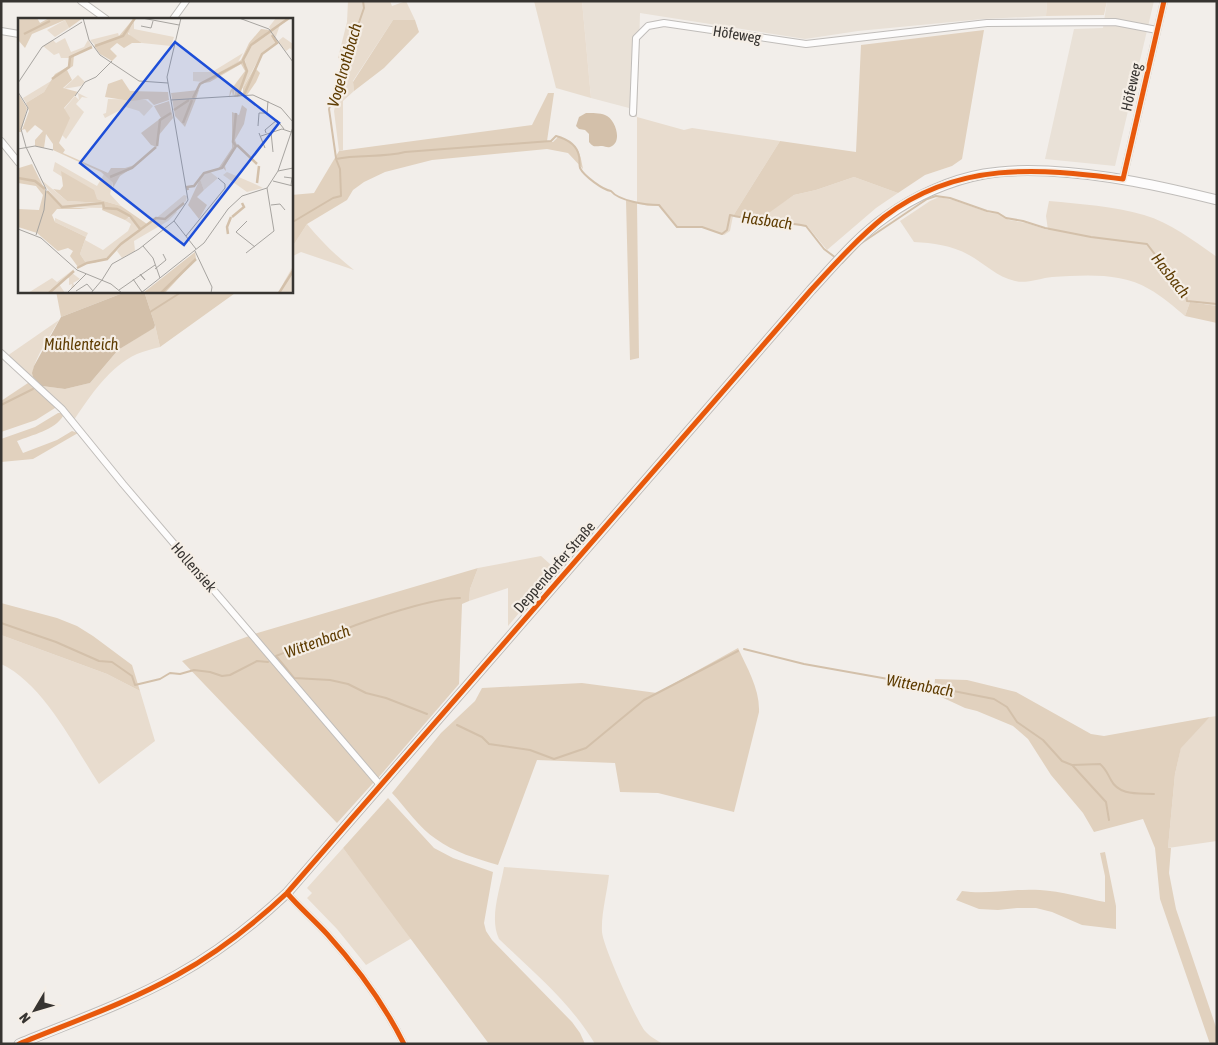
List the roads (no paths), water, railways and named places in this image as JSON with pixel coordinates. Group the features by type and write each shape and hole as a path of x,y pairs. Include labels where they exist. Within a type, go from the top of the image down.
{"street":[{"path":"82,1 104,18"},
{"path":"91,9 96,1"},
{"path":"174,18 186,1"},
{"name":"Höfeweg","path":"1123,179 1164,1"},
{"name":"Höfeweg","path":"633,113 636,38 648,26 664,23 806,44 987,23 1115,22 1157,30"},
{"path":"1,30 18,34"},
{"path":"1,141 18,162"},
{"name":"Deppendorfer Straße","path":"20,1044 147,991 179,974 213,953 252,924 287,893 732,380 843,255 886,216 924,194 983,174 1033,170 1123,179 1217,200"},
{"name":"Hollensiek","path":"1,353 62,409 122,484 381,786"},
{"path":"287,893 327,935 359,973 381,1004 404,1044"}],"water":[{"path":"586,113 603,114 609,117 615,126 617,136 614,145 609,147 595,146 589,142 589,134 576,126 579,117"},
{"name":"Mühlenteich","path":"125,292 144,292 155,325 154,328 118,350 90,383 65,389 42,386 33,377 32,373 61,317"}],"waterway":[{"name":"Vogelrothbach","path":"336,158 329,109 364,8 363,1"},
{"name":"Hasbach","path":"292,222 333,198 341,196 340,169 336,159 551,141 556,136 574,146 578,152 580,168 594,182 626,200 659,205 677,227 702,227 722,234 727,230 730,215 806,226 824,249 836,258"},
{"name":"Hasbach","path":"842,263 860,244 927,199 936,196 950,198 998,213 1006,218 1045,228 1091,237 1147,244 1186,295 1187,301 1217,304"},
{"name":"Hasbach","path":"150,312 181,292"},
{"name":"Hasbach","path":"1,405 33,389"},
{"name":"Wittenbach","path":"427,714 386,698 366,693 348,684 330,680 294,678 276,656 397,611 438,600 460,598"},
{"name":"Wittenbach","path":"1,623 56,642 99,661 112,662 132,676 135,685 160,679 170,673 180,674 194,670 222,676 230,675 257,661 268,662"},
{"name":"Wittenbach","path":"744,649 804,664 994,699 1007,707 1017,722 1043,740 1062,761 1072,765 1100,764 1119,789 1130,793 1154,794"},
{"name":"Wittenbach","path":"457,725 482,737 489,744 530,750 554,759 586,748 644,700 738,651"},
{"name":"Wittenbach","path":"1073,766 1106,802 1109,820"}]}
